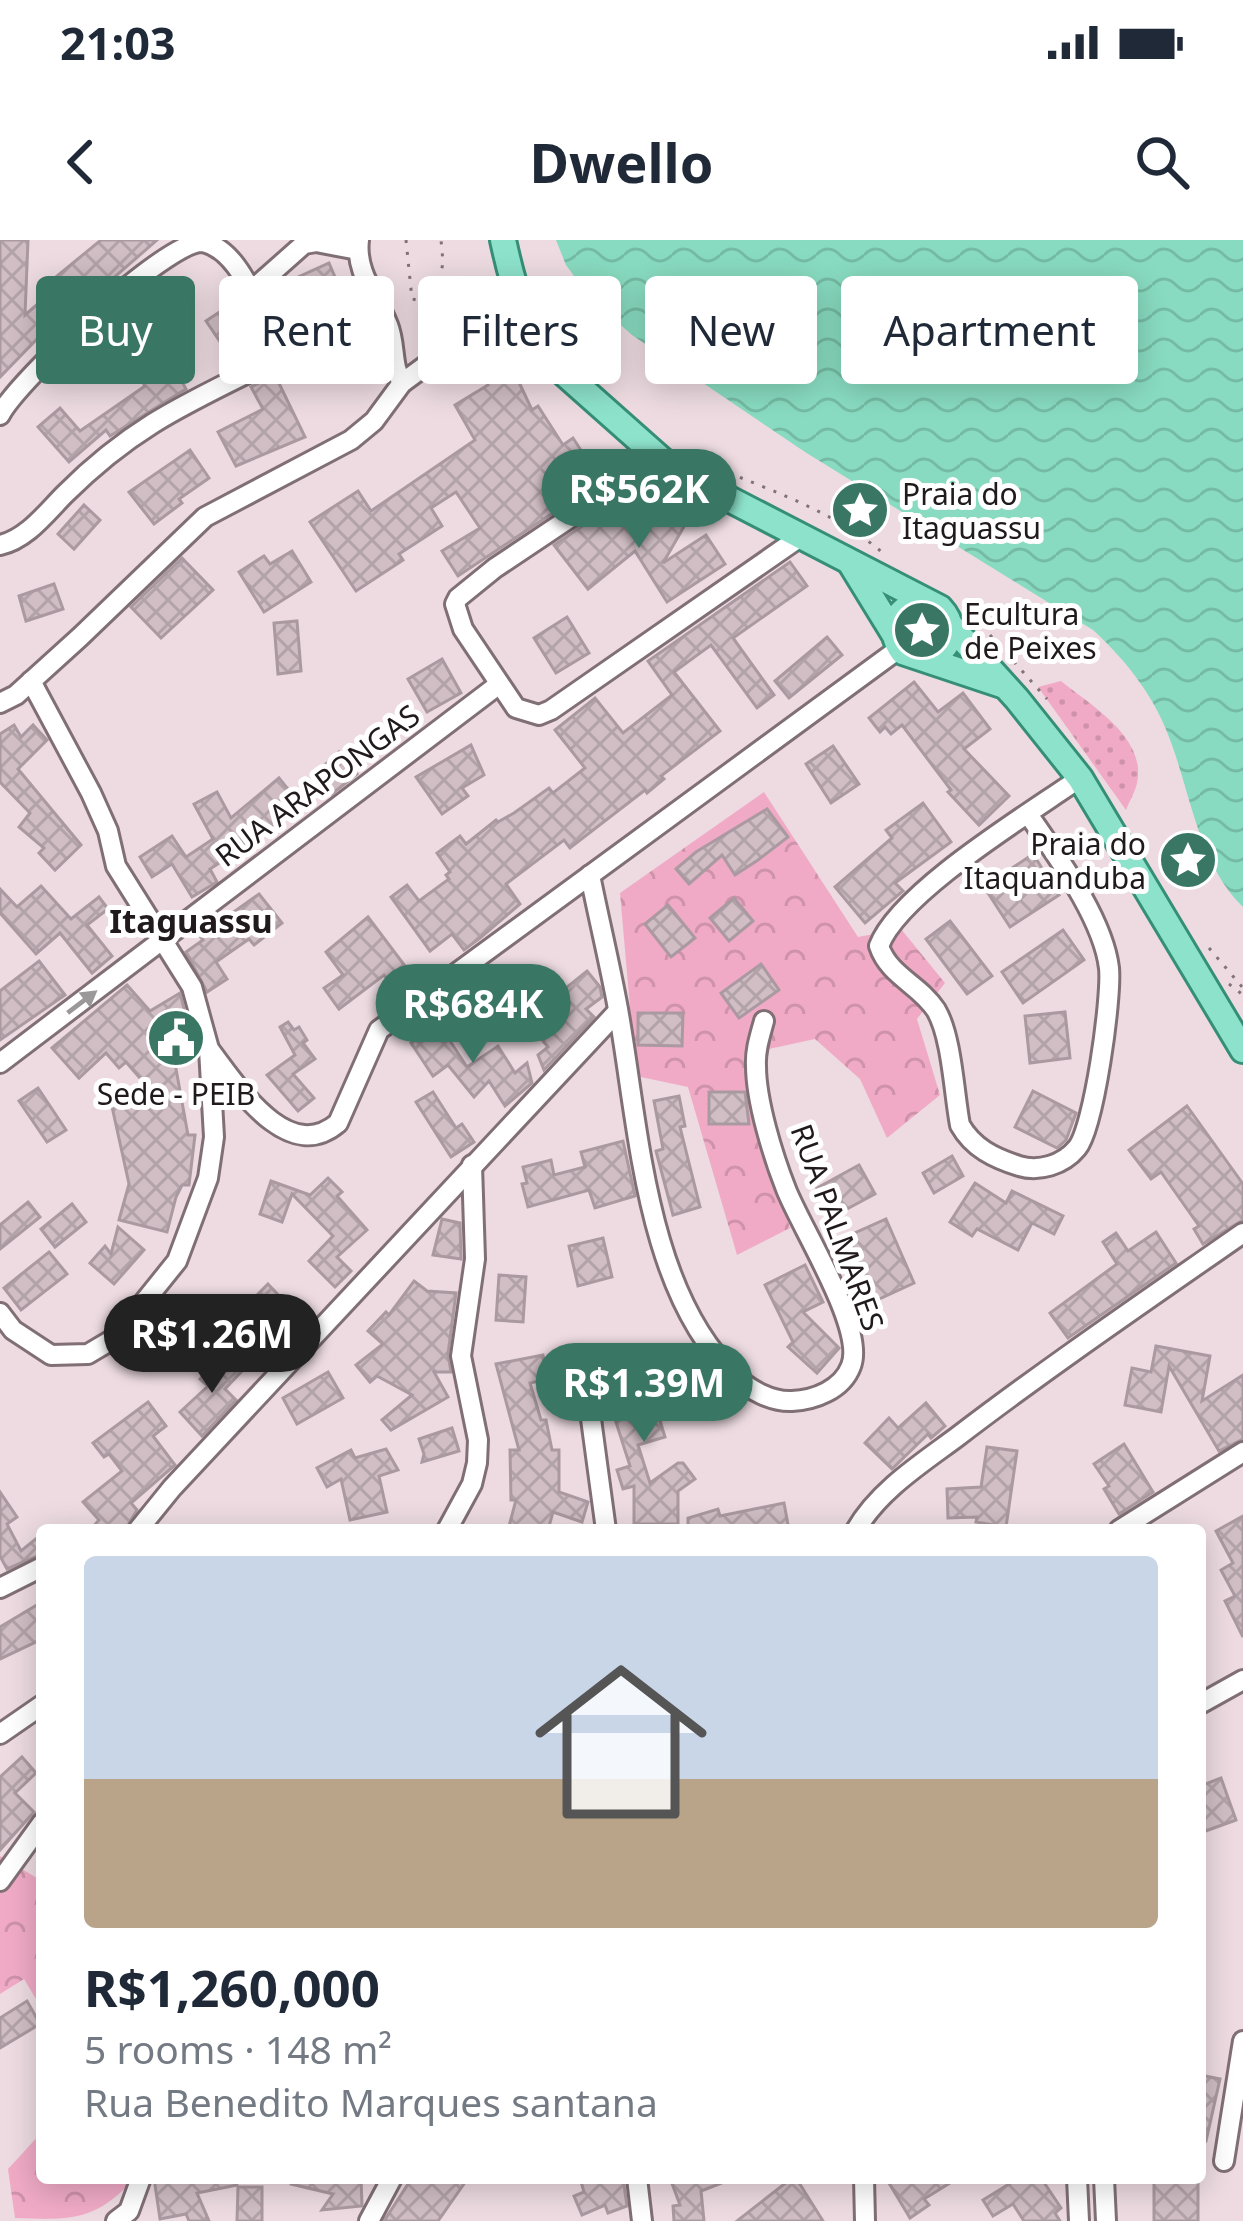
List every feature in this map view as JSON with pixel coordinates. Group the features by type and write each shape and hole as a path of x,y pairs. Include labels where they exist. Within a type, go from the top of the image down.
{"main road":[{"path":"503,240 513,276"},
{"path":"576,384 658,459 803,535 852,552 940,608 950,626 1080,778 1243,1050"},
{"path":"852,552 897,641 913,657 929,658 1004,686"},
{"path":"897,641 902,610 926,602"},
{"path":"929,658 946,646 950,626"}],"street":[{"path":"0,415 6,402 113,296 180,247 195,241 218,249 242,276"},
{"path":"267,276 304,244 359,245 362,270 390,328 393,367 402,383"},
{"path":"0,703 31,681 205,517 350,440 374,421 402,383 418,371"},
{"path":"0,545 22,536 124,439 225,384"},
{"path":"658,459 458,598 458,618 515,708 539,715 551,710 803,535"},
{"path":"209,1049 247,1099 280,1128 311,1136 329,1130 338,1123 379,1030 897,641"},
{"path":"0,1313 6,1330 50,1355 88,1354 116,1338 177,1262 208,1178 214,1137 209,1049 192,987 116,866 108,831 91,793 31,681"},
{"name":"RUA ARAPONGAS","path":"0,1064 498,685"},
{"path":"1028,814 1093,922 1109,972 1104,1038 1080,1146 1048,1167 1027,1168 994,1158 967,1137 960,1125 935,1010 884,962 879,946 895,918 916,898 1028,814 1080,778"},
{"name":"RUA PALMARES","path":"590,875 652,1213 696,1329 712,1354 743,1384 785,1402 812,1399 834,1388 851,1367 853,1345 837,1293 801,1223 774,1153 755,1071 764,1021"},
{"path":"143,1524 618,1011"},
{"path":"451,1524 477,1463 478,1440 461,1356 475,1258 472,1165"},
{"path":"860,1524 874,1505 933,1455 1243,1233"},
{"path":"589,1404 605,1524"},
{"path":"1129,1524 1243,1452"},
{"path":"0,1588 36,1570"},
{"path":"1206,1701 1243,1680"},
{"path":"0,1734 36,1709"},
{"path":"0,1881 36,1831"},
{"path":"1224,2161 1243,2042"},
{"path":"116,2221 133,2204 139,2184"},
{"path":"368,2221 389,2184"},
{"path":"638,2184 642,2221"},
{"path":"863,2184 865,2221"},
{"path":"1077,2184 1079,2221"},
{"path":"1104,2184 1106,2221"}],"path":[{"path":"406,240 412,299 436,304 441,240"},
{"path":"730,481 746,489"},
{"path":"852,552 888,564"},
{"path":"985,632 999,641 1038,687"}],"green space":[{"path":"1061,681 1114,724 1133,751 1137,783 1126,810 1038,687"},
{"path":"764,792 858,937 901,929 945,983 917,1019 940,1095 887,1138 860,1079 815,1039 746,1054 759,1123 790,1228 737,1255 688,1087 636,1076 620,893"},
{"path":"0,1856 36,1877 36,1999 24,1979 0,1994"},
{"path":"36,2139 36,2184 129,2184 108,2203 82,2215 15,2218 8,2169"}],"water":[{"path":"556,240 1243,240 1243,907 1207,852 1158,713 1106,642 704,384 817,384 817,276 645,276 645,344 621,325 621,276 574,276"}],"building":[{"path":"0,240 28,240 25,315 36,305 36,340 0,377"},
{"path":"101,240 157,240 116,276 57,276"},
{"path":"329,263 335,276 300,276"},
{"path":"219,312 219,340 206,321"},
{"path":"183,384 186,389 110,436 106,430 69,462 38,427 60,408 80,431 145,386"},
{"path":"279,384 305,437 236,466 218,432 263,409 251,387"},
{"path":"520,384 532,410 538,406 563,445 573,438 601,481 458,576 442,551 480,528 456,492 431,508 442,526 399,554 403,560 356,591 310,522 358,491 371,511 475,440 455,405 488,385"},
{"path":"190,450 209,478 154,524 129,492"},
{"path":"84,505 100,520 74,549 58,534"},
{"path":"614,505 640,538 659,507 686,523 663,563 706,535 725,564 667,602 635,551 588,589 554,545"},
{"path":"292,551 311,582 264,612 239,572 264,556 270,564"},
{"path":"182,558 213,590 161,638 131,607"},
{"path":"790,562 807,586 733,638 774,695 757,708 711,645 674,672 720,731 661,776 664,779 647,793 645,790 570,848 564,840 506,884 520,904 480,938 464,950 452,934 430,951 391,897 407,885 419,901 449,879 450,872 437,853 460,836 466,844 496,820 549,788 553,793 585,768 555,730 595,698 623,733 672,695 648,661"},
{"path":"54,584 63,609 26,621 19,596"},
{"path":"567,617 589,653 556,673 534,638"},
{"path":"297,621 301,671 278,674 274,623"},
{"path":"827,637 842,655 789,698 775,681"},
{"path":"442,659 461,693 427,712 408,679"},
{"path":"914,682 938,712 963,693 990,729 964,749 1009,796 979,825 948,792 951,790 902,725 891,734 885,727 880,732 869,718"},
{"path":"14,725 21,737 33,725 47,740 18,769 81,845 55,870 39,853 44,848 19,827 30,813 0,782 0,734"},
{"path":"471,745 484,775 462,788 468,796 442,814 416,777"},
{"path":"833,746 859,784 831,803 806,764"},
{"path":"339,752 357,774 332,794 315,774"},
{"path":"279,778 300,804 269,831 210,869 217,882 192,897 172,864 152,877 140,857 172,836 186,857 213,839 194,804 217,792 231,818"},
{"path":"923,803 951,842 895,883 903,891 865,923 835,887 892,838 886,830"},
{"path":"767,809 788,837 758,860 735,875 722,855 689,884 676,869 696,852"},
{"path":"1033,854 1059,895 1010,927 984,887"},
{"path":"41,886 71,919 99,897 108,909 87,925 112,956 92,973 60,933 36,954 0,913 0,889 17,907"},
{"path":"259,894 282,923 254,945 249,939 216,962 227,979 207,992 186,952 203,940 200,936"},
{"path":"734,898 753,921 729,941 710,918"},
{"path":"668,905 695,938 671,957 645,924"},
{"path":"368,917 411,974 393,987 384,975 339,1009 324,988 343,975 326,952"},
{"path":"950,921 992,976 967,994 926,939"},
{"path":"1063,930 1084,960 1023,1003 1002,972"},
{"path":"39,961 65,995 0,1040 0,991"},
{"path":"761,964 779,990 739,1018 721,993"},
{"path":"587,971 602,997 586,1009 594,1017 544,1070 538,1055 548,1047 526,1020"},
{"path":"127,985 150,1011 180,993 185,1013 163,1027 183,1051 174,1058 188,1135 195,1135 189,1185 182,1185 176,1197 167,1232 119,1220 129,1184 111,1102 152,1092 126,1062 119,1068 106,1053 79,1078 52,1048"},
{"path":"1065,1012 1070,1058 1030,1063 1025,1016"},
{"path":"638,1013 683,1013 682,1046 638,1045"},
{"path":"288,1022 294,1030 299,1027 315,1059 293,1074 314,1098 298,1111 267,1075 295,1055 280,1027"},
{"path":"439,1024 467,1067 498,1046 515,1073 527,1063 532,1083 505,1106 489,1081 474,1097 448,1065 433,1076 411,1043"},
{"path":"38,1088 66,1130 47,1142 19,1101"},
{"path":"1033,1091 1076,1113 1066,1140 1057,1148 1015,1127"},
{"path":"433,1092 456,1128 462,1124 474,1142 451,1157 416,1102"},
{"path":"709,1092 745,1092 749,1124 709,1124"},
{"path":"679,1096 685,1126 680,1127 700,1207 673,1215 656,1151 663,1149 654,1101"},
{"path":"1187,1106 1243,1184 1243,1220 1203,1244 1194,1229 1199,1226 1161,1172 1151,1179 1129,1150"},
{"path":"623,1141 635,1196 595,1208 589,1190 528,1207 523,1167 551,1160 554,1175 585,1167 581,1152"},
{"path":"952,1156 963,1176 934,1193 923,1173"},
{"path":"859,1165 875,1194 832,1217 817,1188"},
{"path":"328,1178 342,1192 337,1196 367,1230 337,1257 351,1271 335,1287 309,1261 333,1236 292,1194 282,1222 260,1214 271,1181 310,1195"},
{"path":"975,1183 1006,1203 1012,1191 1063,1216 1054,1234 1032,1223 1018,1250 977,1229 972,1236 950,1222"},
{"path":"28,1202 40,1217 0,1249 0,1225"},
{"path":"72,1204 86,1222 55,1247 41,1229"},
{"path":"442,1219 460,1223 461,1259 433,1255"},
{"path":"886,1219 914,1283 877,1300 848,1236"},
{"path":"118,1227 144,1250 114,1284 90,1263 105,1246 111,1254"},
{"path":"1156,1232 1176,1263 1068,1338 1050,1313 1117,1264 1103,1242 1116,1233 1128,1251"},
{"path":"603,1238 612,1277 578,1286 569,1246"},
{"path":"49,1252 67,1274 21,1310 4,1288"},
{"path":"805,1265 823,1302 803,1312 839,1348 817,1373 788,1347 793,1342 765,1285"},
{"path":"499,1275 526,1277 523,1322 496,1320"},
{"path":"414,1281 427,1291 456,1293 448,1354 451,1372 434,1372 448,1397 391,1430 382,1420 412,1395 377,1376 370,1382 356,1365 383,1344 368,1331 386,1312 389,1315"},
{"path":"268,1284 284,1301 258,1327 241,1311"},
{"path":"1156,1346 1210,1356 1202,1401 1243,1375 1243,1439 1219,1451 1169,1366 1161,1412 1125,1405 1132,1368 1151,1372"},
{"path":"222,1354 241,1372 225,1389 236,1400 202,1436 180,1412 208,1386 200,1379"},
{"path":"543,1355 548,1379 530,1383 541,1420 546,1420 552,1450 559,1450 559,1492 588,1502 582,1522 553,1512 550,1524 510,1524 516,1500 511,1500 510,1450 519,1450 496,1364"},
{"path":"647,1361 664,1395 654,1401 665,1437 638,1445 650,1483 678,1463 695,1479 678,1491 678,1524 634,1524 634,1486 623,1489 617,1470 630,1466 598,1386"},
{"path":"328,1372 343,1398 297,1424 283,1398"},
{"path":"148,1402 166,1426 153,1436 175,1465 131,1503 137,1510 129,1524 95,1524 99,1520 83,1502 122,1471 93,1443"},
{"path":"926,1403 945,1426 931,1438 928,1434 892,1469 865,1443 889,1418 898,1428"},
{"path":"452,1428 459,1451 422,1462 419,1439"},
{"path":"1124,1444 1153,1492 1119,1514 1094,1464"},
{"path":"987,1447 1017,1451 1006,1524 976,1522 977,1517 948,1518 947,1489 981,1487"},
{"path":"386,1449 398,1470 379,1476 387,1512 350,1520 341,1479 327,1487 317,1468 351,1450 355,1458"},
{"path":"0,1492 17,1517 7,1524 21,1551 36,1539 36,1557 7,1569 0,1556"},
{"path":"784,1503 788,1524 688,1524 688,1518 718,1509 720,1516"},
{"path":"1243,1516 1243,1637 1225,1601 1235,1596 1221,1570 1233,1563 1216,1531"},
{"path":"36,1606 36,1642 0,1659 0,1627"},
{"path":"22,1757 36,1773 15,1793 34,1812 0,1850 0,1777"},
{"path":"1221,1778 1236,1820 1206,1831 1206,1784"},
{"path":"27,2001 36,2026 0,2048 0,2018"},
{"path":"1206,2076 1220,2079 1206,2141"},
{"path":"155,2184 237,2184 197,2193 209,2221 189,2221 186,2214 160,2219"},
{"path":"291,2184 361,2184 362,2206 322,2210 333,2194"},
{"path":"408,2184 464,2184 438,2221 384,2221"},
{"path":"582,2184 624,2184 627,2206 608,2213 605,2205 582,2215 574,2196 584,2192"},
{"path":"672,2184 719,2184 701,2191 704,2221 674,2221 673,2206 680,2205"},
{"path":"784,2184 800,2184 823,2221 737,2221"},
{"path":"890,2184 948,2184 924,2199 929,2205 910,2218"},
{"path":"1009,2184 1045,2184 1061,2208 1055,2213 1060,2221 1024,2221 1013,2204 993,2216 983,2200"},
{"path":"1154,2184 1198,2184 1198,2221 1154,2221"},
{"path":"238,2187 262,2187 262,2221 237,2221"}],"place":[{"name":"Praia do Itaguassu","path":"860,510"},
{"name":"Ecultura de Peixes","path":"922,630"},
{"name":"Praia do Itaquanduba","path":"1188,860"},
{"name":"Sede - PEIB","path":"176,1038"}],"district":[{"name":"Itaguassu","path":"191,920"}]}
